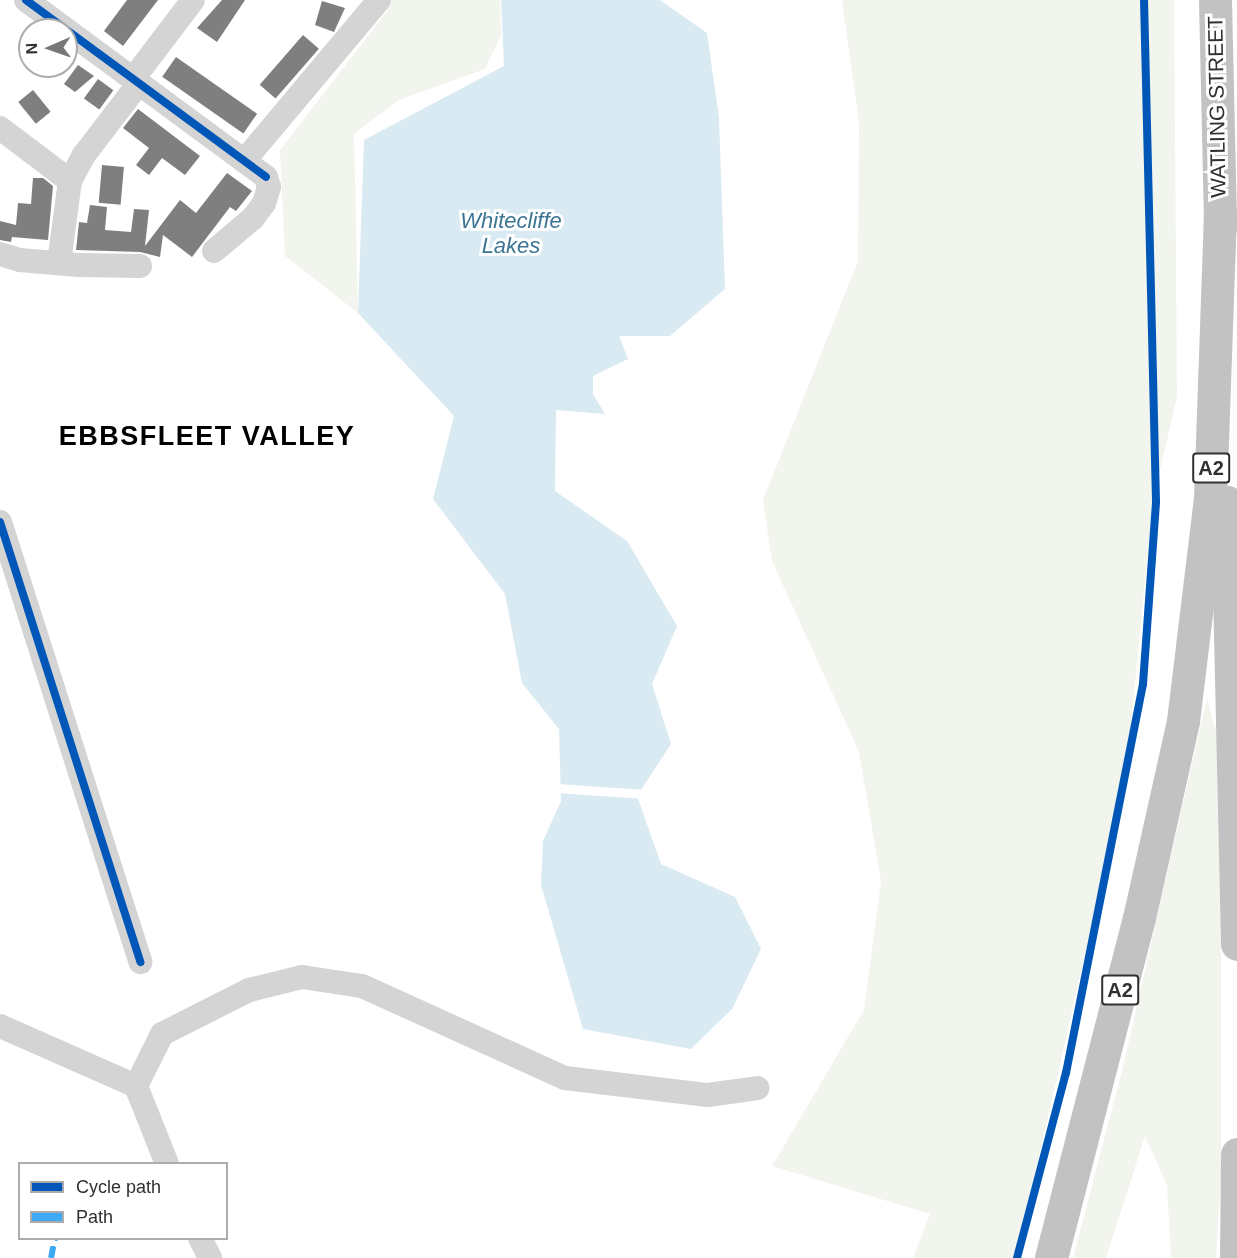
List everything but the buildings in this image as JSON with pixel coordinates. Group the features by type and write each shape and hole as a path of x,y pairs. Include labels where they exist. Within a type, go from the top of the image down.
{"highway":[{"name":"WATLING STREET","path":"1215,0 1220,224"},
{"name":"A2","path":"1220,224 1237,944"},
{"name":"A2","path":"1051,1258 1139,918 1184,721 1210,499 1220,224"},
{"path":"1236,1258 1237,1154"}],"street":[{"path":"26,0 266,177 269,187 264,202 254,218 214,251"},
{"path":"59,263 70,181 84,155 193,0"},
{"path":"244,161 379,0"},
{"path":"0,128 70,181"},
{"path":"0,254 59,263 140,266"},
{"path":"0,522 140,962"},
{"path":"136,1086 162,1034 249,990 302,977 362,986 565,1078 708,1095 758,1088"},
{"path":"0,1026 136,1086 166,1162"}],"shaded area":[{"path":"390,0 500,0 501,36 485,69 399,100 354,134 358,313 285,256 280,150 388,10"},
{"path":"842,0 1174,0 1177,397 1153,500 1130,735 1091,928 1016,1258 913,1258 930,1214 772,1166 864,1010 881,881 859,752 772,561 763,500 858,261 859,123"},
{"path":"1207,698 1217,735 1221,957 1221,1173 1216,1258 1171,1258 1167,1185 1145,1136 1106,1258 1073,1258 1124,1063"}],"water":[{"name":"Whitecliffe Lakes","path":"501,0 660,0 707,33 719,118 725,289 670,336 619,336 628,359 593,376 593,394 605,414 556,410 555,491 627,541 677,626 652,684 671,744 637,796 661,864 735,897 761,949 732,1009 691,1049 583,1029 541,885 543,841 561,801 559,729 522,683 505,594 433,499 454,416 358,313 364,140 504,66"}],"pier":[{"path":"558,784 645,790 644,799 557,793"}],"marked path":[{"path":"51,1258 55,1240"}],"cycle path":[{"path":"26,0 266,177"},
{"path":"1017,1258 1066,1073 1143,684 1156,501 1144,0"},
{"path":"0,522 140,962"}],"district":[{"name":"EBBSFLEET VALLEY","path":"207,437"}]}
